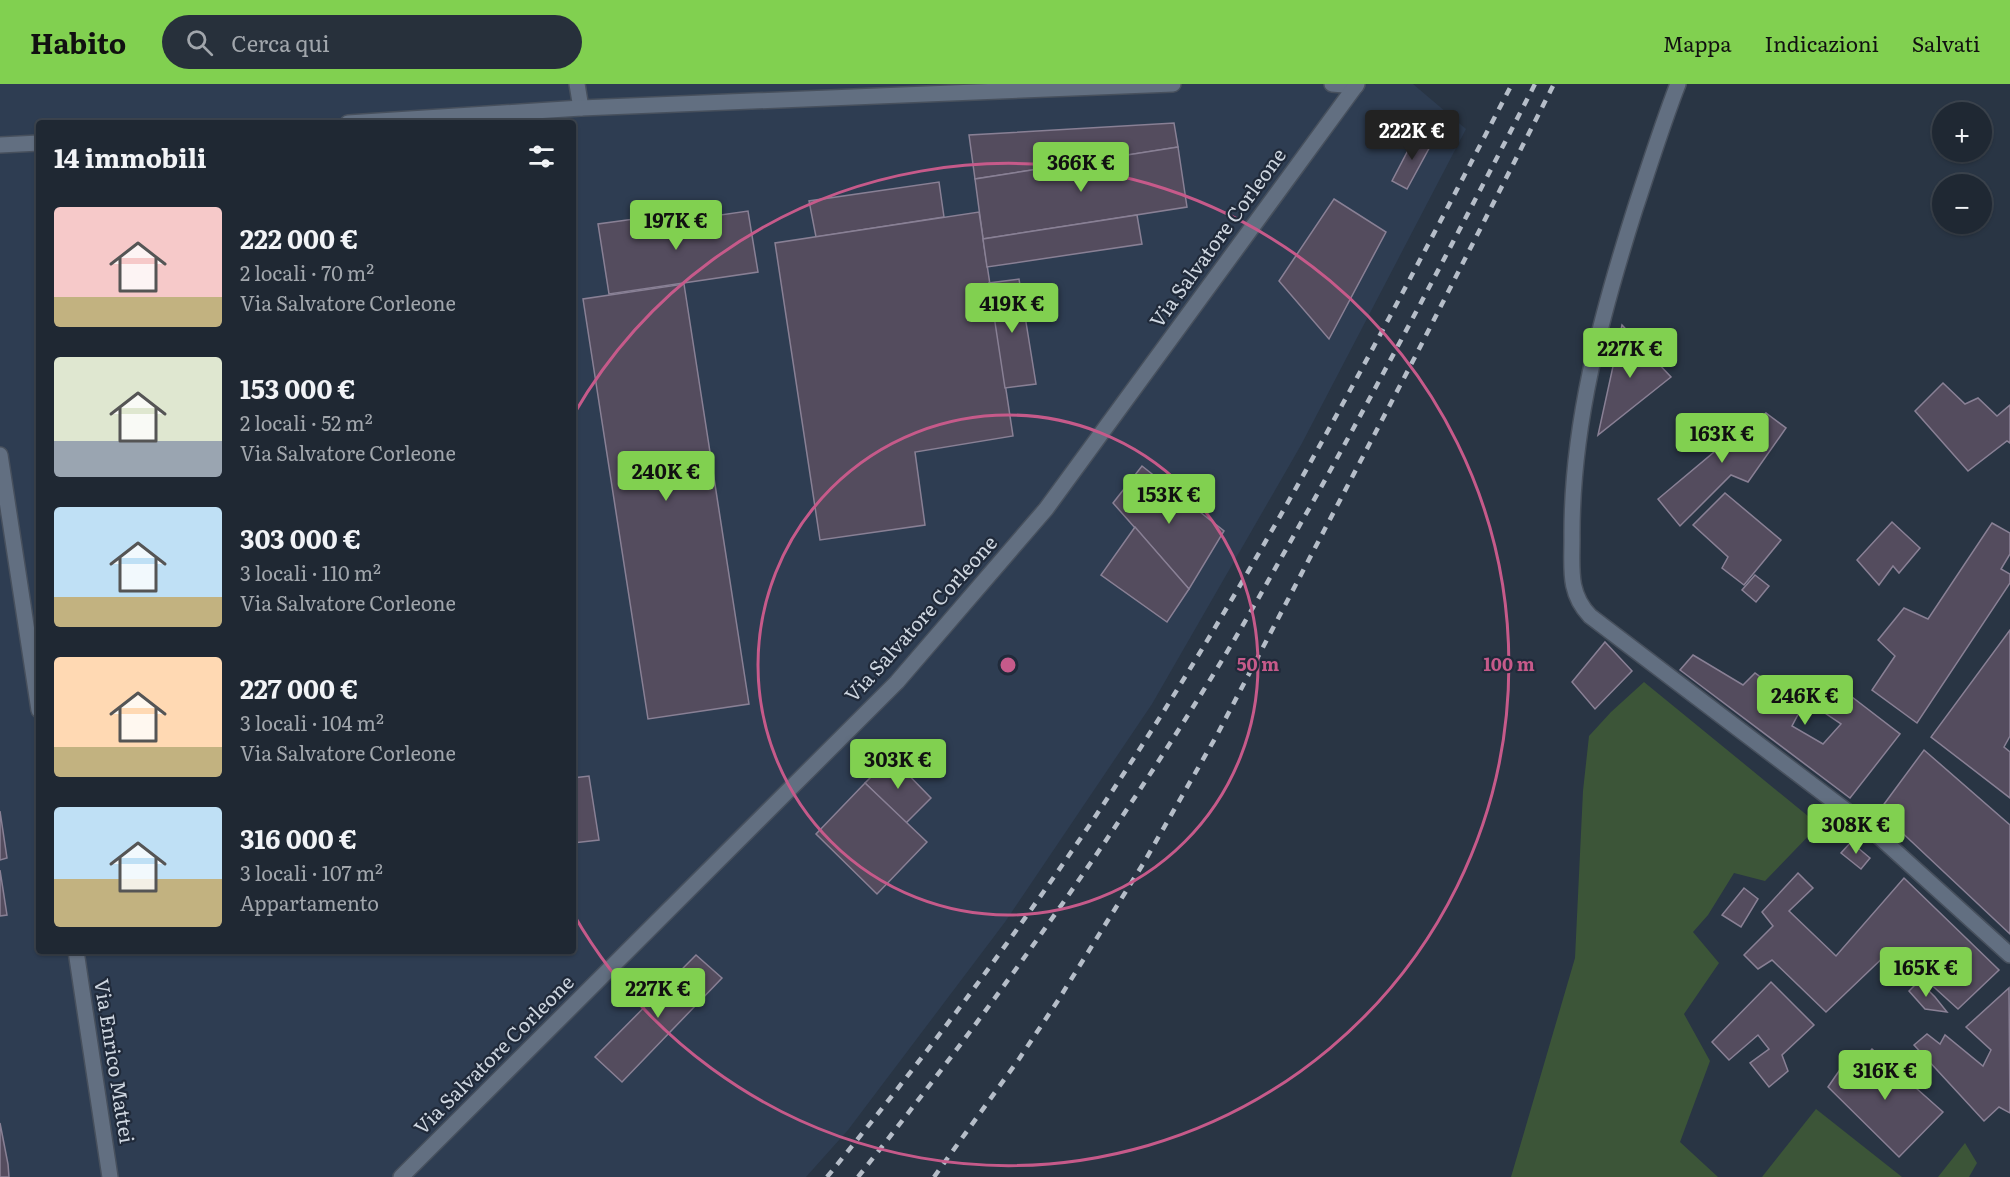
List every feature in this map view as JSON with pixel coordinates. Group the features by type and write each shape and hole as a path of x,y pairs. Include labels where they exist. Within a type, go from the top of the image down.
{"street":[{"path":"578,84 581,108"},
{"path":"395,120 581,108 1173,84"},
{"path":"1332,84 1356,85"},
{"path":"1678,84 1666,114 1623,248 1603,316 1582,410 1574,468 1572,524 1575,596 1590,616 1873,831 2010,956"},
{"name":"Via Salvatore Corleone","path":"401,1177 897,682 1046,509 1356,85"},
{"path":"0,145 36,142"},
{"path":"0,455 36,690"},
{"name":"Via Enrico Mattei","path":"76,954 110,1177"}],"shaded area":[{"path":"0,84 1413,84 1466,129 1301,445 1152,704 1005,922 848,1130 806,1177 0,1177"}],"green space":[{"path":"1644,682 1819,825 1765,881 1734,873 1708,915 1693,932 1719,963 1684,1014 1710,1061 1680,1142 1718,1177 1511,1177 1575,958 1583,791 1589,736"},
{"path":"1816,1109 1902,1177 1762,1177"},
{"path":"1965,1143 1977,1163 1969,1177 1938,1177"}],"building":[{"path":"1174,123 1178,147 975,179 969,135"},
{"path":"1417,133 1433,141 1407,189 1392,181"},
{"path":"1178,147 1187,207 983,239 975,179"},
{"path":"939,182 944,217 816,237 809,201"},
{"path":"1334,199 1386,232 1329,339 1279,281"},
{"path":"748,211 758,272 609,294 598,224 649,217 651,225"},
{"path":"979,212 1013,436 915,452 925,525 820,540 775,243"},
{"path":"1137,215 1142,244 987,267 983,239"},
{"path":"1019,279 1036,384 1005,388 989,283"},
{"path":"684,284 749,704 648,719 583,299"},
{"path":"1622,325 1671,377 1598,435"},
{"path":"1943,383 1965,404 1978,398 1997,416 2010,405 2010,443 2007,441 1968,471 1915,411"},
{"path":"1766,413 1786,428 1748,482 1731,475 1680,526 1658,499 1714,452 1696,425 1704,415 1731,442"},
{"path":"1142,466 1224,531 1189,589 1113,503"},
{"path":"1725,493 1781,540 1744,585 1722,568 1728,557 1693,525"},
{"path":"1892,522 1920,548 1899,573 1893,566 1879,585 1857,560"},
{"path":"1992,523 2010,533 2010,554 2001,569 2010,574 2010,583 1917,723 1872,690 1895,656 1878,640 1904,608 1928,619"},
{"path":"1135,527 1189,589 1167,622 1101,575"},
{"path":"1755,575 1769,586 1756,602 1742,590"},
{"path":"2010,630 2010,736 2004,747 2010,752 2010,798 1931,737"},
{"path":"1605,642 1632,671 1595,709 1572,682"},
{"path":"1693,655 1743,685 1755,673 1802,707 1792,726 1823,744 1841,724 1822,711 1839,687 1900,734 1850,798 1680,670"},
{"path":"1924,750 2010,825 2010,934 1879,811"},
{"path":"891,757 931,798 906,823 865,783"},
{"path":"589,776 599,840 576,843 576,778"},
{"path":"865,783 927,842 877,894 816,834"},
{"path":"0,811 7,858 0,860"},
{"path":"1851,842 1870,858 1861,869 1841,853"},
{"path":"0,870 7,915 0,916"},
{"path":"1798,873 1813,888 1789,911 1836,956 1904,878 1999,970 1958,1009 1892,949 1826,1012 1772,960 1758,969 1744,955 1773,926 1762,912"},
{"path":"1744,888 1758,899 1741,927 1722,915"},
{"path":"696,955 722,978 622,1082 595,1057"},
{"path":"1919,981 1947,1012 1925,1009 1909,991"},
{"path":"1771,982 1814,1025 1782,1055 1788,1071 1769,1087 1750,1063 1769,1049 1758,1035 1729,1060 1712,1042"},
{"path":"2009,988 2010,1113 1999,1107 1984,1121 1914,1045 1927,1034 1940,1044 1945,1035 1983,1066 1991,1050 1966,1027"},
{"path":"1872,1049 1943,1112 1899,1157 1828,1087 1846,1061 1857,1066"},
{"path":"0,1123 8,1164 9,1177 0,1177"}],"railway":[{"path":"827,1177 974,989 1111,793 1196,659 1319,446 1398,302 1512,84"},
{"path":"858,1177 998,994 1043,931 1130,805 1213,675 1368,402 1535,84"},
{"path":"934,1177 1057,1002 1143,864 1217,735 1415,357 1554,84"}]}
